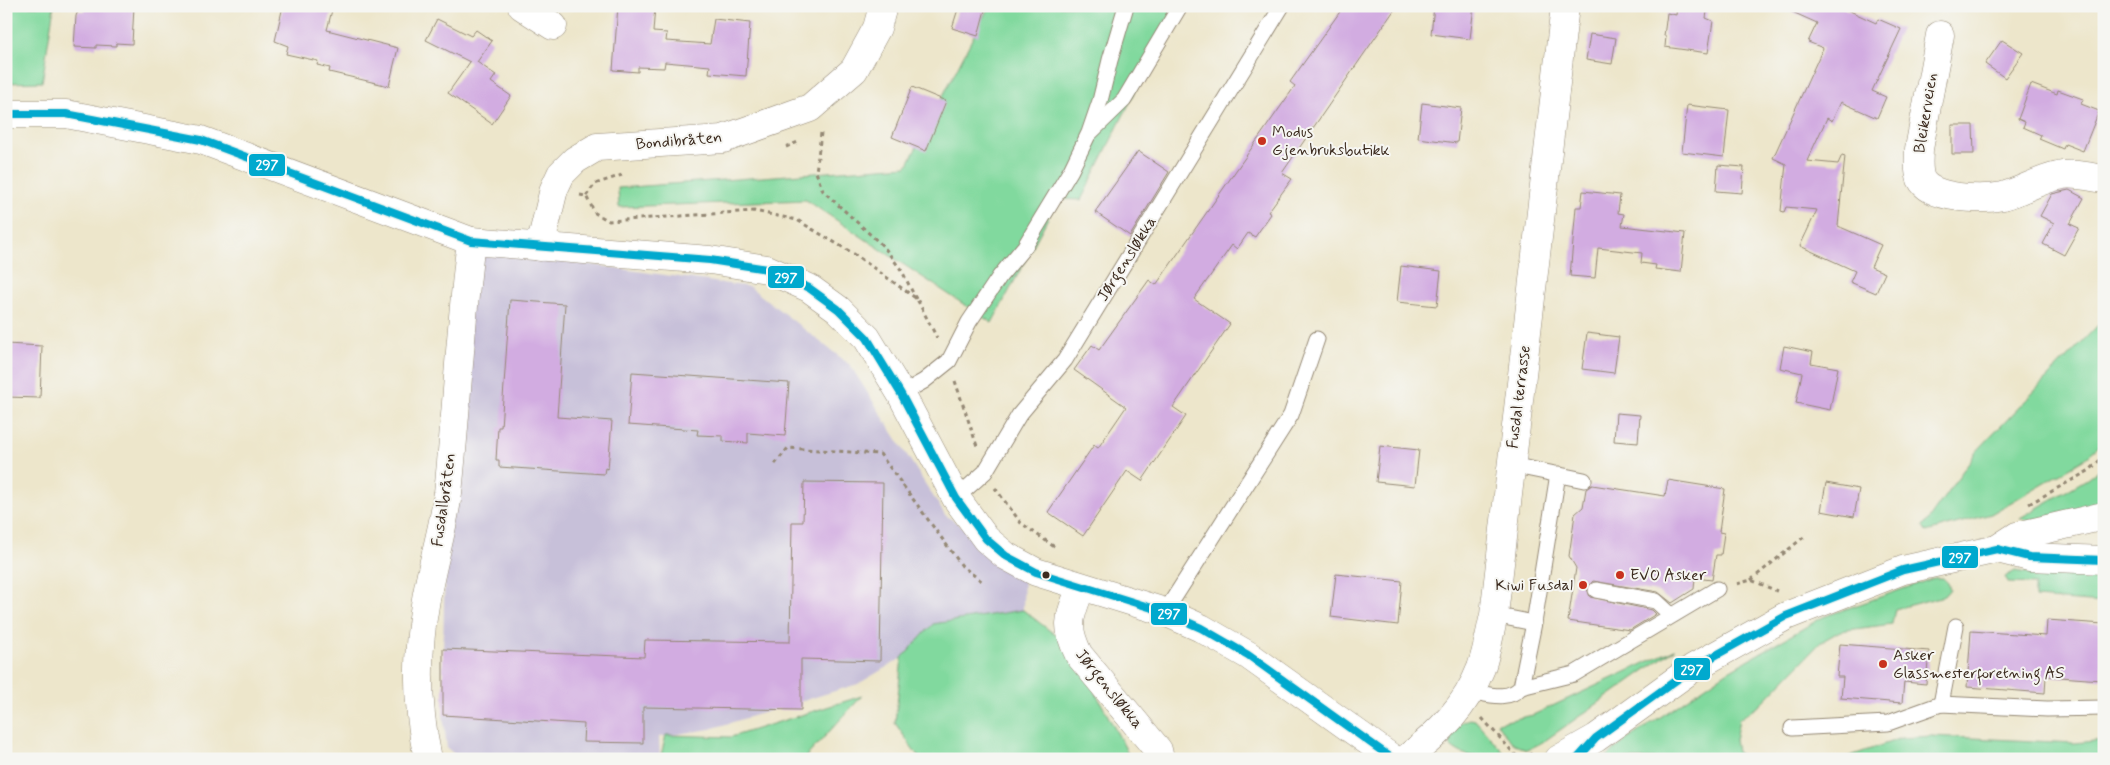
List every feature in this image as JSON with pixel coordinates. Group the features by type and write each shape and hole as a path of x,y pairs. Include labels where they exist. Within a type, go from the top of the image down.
{"street":[{"path":"522,6 553,26"},
{"name":"Bondibråten","path":"540,247 554,189 561,174 575,160 597,147 724,139 810,108 854,70 877,28 883,6"},
{"name":"Fusdal terrasse","path":"1406,759 1449,722 1467,697 1481,667 1494,615 1565,6"},
{"name":"Bleikerveien","path":"1940,34 1919,148 1918,168 1922,180 1930,191 1958,197 1981,198 2003,196 2060,175 2104,179"},
{"path":"6,114 66,114 202,140 471,241 710,260 767,269 808,288 838,309 867,338 901,394 956,498 986,539 1006,556 1036,572 1165,612 1201,628 1248,655 1393,759"},
{"name":"Fusdalbråten","path":"428,759 419,696 419,658 425,604 447,496 464,296 471,241"},
{"path":"1559,759 1596,738 1693,668 1786,616 1903,570 1998,549 2017,536 2104,516"},
{"path":"1998,549 2030,557 2104,560"},
{"name":"Jørgensløkka","path":"1081,587 1071,615 1070,637 1078,655 1152,742 1158,750 1160,759"},
{"path":"1577,759 1596,738"}],"lane":[{"path":"901,394 924,381 949,361 969,322 1000,276 1025,246 1079,157 1089,133 1126,6"},
{"path":"1089,133 1124,100 1180,6"},
{"name":"Jørgensløkka","path":"956,498 985,472 1019,415 1065,360 1282,6"},
{"path":"1165,612 1291,415 1317,339"},
{"path":"1511,465 1584,480"},
{"path":"1467,697 1503,697 1515,694 1521,687 1534,623 1558,474"},
{"path":"1596,590 1656,601 1671,615"},
{"path":"1521,687 1574,674 1671,615 1717,590"},
{"path":"1494,615 1534,623"},
{"path":"1941,704 1956,626"},
{"path":"1792,728 1888,723 1941,704 2047,709 2104,708"}],"path":[{"path":"820,127 816,172 823,191 884,247 902,271 917,299"},
{"path":"776,464 788,448 880,454 962,566 984,584"},
{"path":"1717,590 1751,580 1805,536"},
{"path":"1751,580 1784,596"},
{"path":"1467,697 1519,759"}],"shaded area":[{"path":"465,247 750,287 850,365 945,515 1024,568 1023,610 933,624 902,658 858,684 710,729 659,737 660,759 460,759 447,748 443,715 443,649 446,519"}],"green space":[{"path":"6,6 54,6 42,82 6,83"},
{"path":"989,6 1178,6 1081,200 1058,199 992,323 806,200 619,207 618,188 907,166"},
{"path":"2104,319 2104,436 2099,446 2083,460 1991,514 1926,532 1923,527 1976,452"},
{"path":"2104,466 2104,500 2099,503 2028,521 2020,518 2087,479"},
{"path":"2084,570 2104,575 2104,603 2035,598 2035,584 2008,583 2005,577 2015,571 2029,573"},
{"path":"1934,578 1943,578 1948,583 1950,589 1944,596 1895,609 1892,624 1840,631 1821,642 1760,705 1739,719 1735,740 1737,752 1747,759 1604,759 1625,741 1727,672 1823,617"},
{"path":"1023,610 1071,647 1129,755 1128,759 920,759 895,723 902,658 933,624"},
{"path":"1675,649 1543,742 1527,750 1517,746 1509,739 1497,723 1533,715"},
{"path":"862,696 804,759 660,759 666,735 731,737"},
{"path":"1470,719 1475,720 1505,754 1476,757 1456,750 1450,745 1458,725"},
{"path":"1931,736 2075,743 2104,740 2104,759 1842,759 1902,738"}],"building":[{"path":"85,6 134,6 132,44 116,43 116,46 96,45 96,48 74,47 76,16 78,11 84,11"},
{"path":"283,6 333,6 327,30 398,48 389,86 329,72 330,68 317,65 318,61 286,54 288,46 275,41"},
{"path":"618,6 655,6 653,32 667,33 666,41 710,44 714,19 750,23 746,76 709,73 710,66 665,62 664,68 638,67 638,72 613,70"},
{"path":"959,6 972,6 985,10 978,36 952,28"},
{"path":"1344,6 1397,6 1282,173 1292,179 1268,212 1271,214 1255,237 1248,233 1237,249 1232,245 1194,299 1230,324 1173,407 1186,416 1142,481 1127,471 1083,536 1048,512 1094,445 1098,448 1126,407 1074,370 1092,345 1099,350 1149,280 1156,285 1295,86 1290,82"},
{"path":"1434,6 1474,6 1470,39 1431,34"},
{"path":"1677,6 1708,6 1706,18 1713,21 1708,53 1665,47 1666,36 1664,36 1667,13 1676,15"},
{"path":"1779,6 1839,6 1876,23 1878,19 1901,29 1872,91 1886,97 1877,118 1841,102 1832,121 1827,118 1807,161 1838,164 1842,155 1845,156 1838,226 1881,245 1871,267 1885,273 1876,293 1850,282 1855,271 1800,246 1817,210 1786,207 1784,212 1781,211 1786,164 1773,158 1823,48 1808,42 1817,23"},
{"path":"437,19 471,36 476,30 492,41 477,62 496,75 491,82 511,96 492,124 448,93 470,62 426,40"},
{"path":"1590,34 1616,38 1612,64 1586,60"},
{"path":"2002,40 2023,53 2005,78 1985,64"},
{"path":"2031,84 2057,94 2058,90 2083,99 2081,104 2099,111 2083,151 2065,144 2063,149 2039,139 2041,135 2023,127 2025,122 2018,119"},
{"path":"912,87 946,101 926,151 892,137"},
{"path":"1422,103 1461,108 1457,143 1418,138"},
{"path":"1687,105 1729,110 1724,157 1682,152"},
{"path":"1952,125 1973,125 1974,154 1952,154"},
{"path":"1138,151 1169,172 1130,236 1095,212"},
{"path":"1718,165 1744,167 1742,193 1716,191"},
{"path":"2069,190 2084,198 2070,224 2079,228 2064,255 2043,244 2054,223 2040,216 2052,194"},
{"path":"1583,191 1620,195 1618,213 1624,214 1622,226 1685,233 1681,272 1655,269 1656,265 1641,263 1642,253 1598,248 1595,278 1570,276 1576,207 1581,207"},
{"path":"1401,266 1441,271 1437,306 1397,302"},
{"path":"510,300 565,304 557,417 612,421 608,469 605,468 604,474 499,467 499,460 496,460 498,427 501,427"},
{"path":"1587,333 1619,337 1614,373 1582,369"},
{"path":"6,344 42,346 40,398 6,397"},
{"path":"1784,346 1813,352 1811,363 1838,368 1830,410 1796,403 1802,373 1780,368"},
{"path":"632,372 789,383 785,436 748,433 748,443 723,441 723,436 697,435 698,430 628,425"},
{"path":"1616,413 1640,415 1638,443 1614,441"},
{"path":"1380,446 1419,450 1415,486 1376,482"},
{"path":"1668,480 1725,489 1719,532 1724,533 1721,555 1716,555 1712,580 1695,578 1694,589 1672,603 1658,592 1593,581 1587,588 1590,597 1652,610 1656,614 1630,630 1568,621 1576,568 1569,556 1575,514 1583,507 1586,489 1592,485 1665,496"},
{"path":"804,482 883,483 880,661 801,659 801,710 643,707 643,743 583,742 584,724 443,715 443,649 644,657 645,640 790,642 792,522 803,522"},
{"path":"1826,483 1859,489 1854,517 1821,511"},
{"path":"1336,574 1402,581 1398,625 1331,617"},
{"path":"2047,620 2104,624 2101,680 2046,676 2045,693 1967,687 1971,631 2046,636"},
{"name":"Asker Glassmesterforetning AS","path":"1840,644 1929,651 1926,684 1904,682 1902,703 1841,698 1843,677 1837,677"}],"transit line":[{"name":"297","path":"6,114 66,114 201,140 471,241 710,260 767,269 809,288 838,309 867,338 901,394 956,498 986,539 1006,556 1036,572 1165,612 1201,628 1248,655 1393,759"},
{"name":"297","path":"1577,759 1596,738 1693,668 1786,616 1903,570 1997,549 2029,557 2104,560"}],"place":[{"name":"Modus Gjenbruksbutikk","path":"1262,141"},
{"name":"EVO Asker","path":"1620,575"},
{"name":"Kiwi Fusdal","path":"1583,585"},
{"name":"Asker Glassmesterforetning AS","path":"1883,664"}]}
